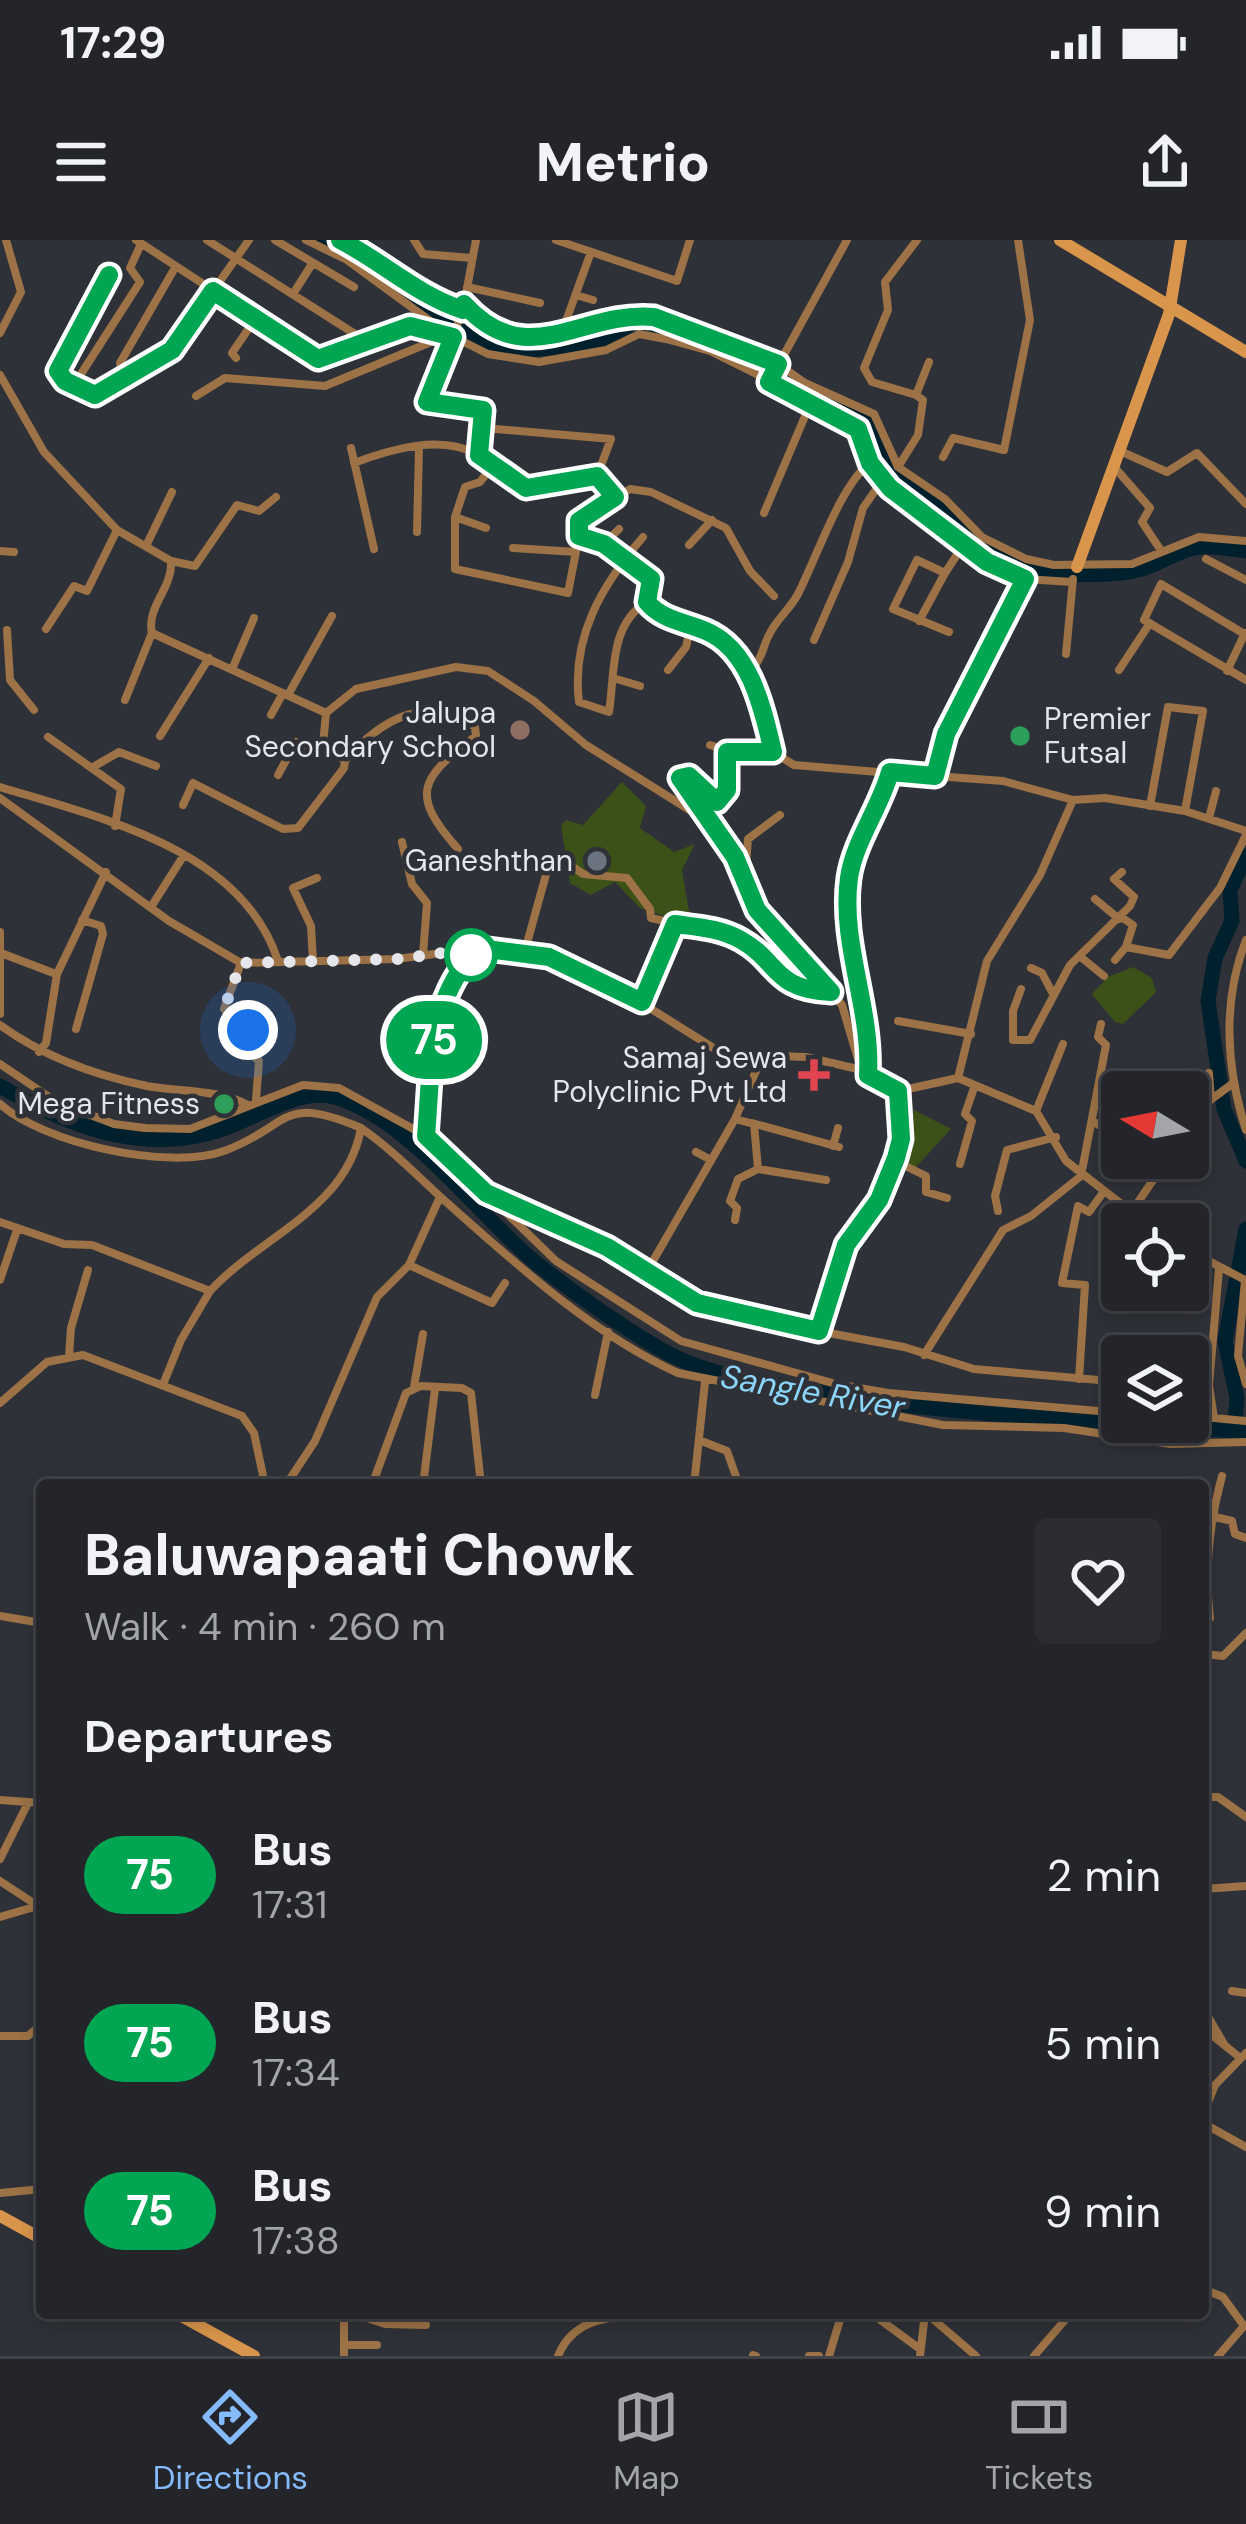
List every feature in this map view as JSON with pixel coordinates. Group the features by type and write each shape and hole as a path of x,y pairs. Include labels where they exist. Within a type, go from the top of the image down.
{"street":[{"path":"0,333 21,292 6,240"},
{"path":"207,240 367,342"},
{"path":"109,275 58,371 95,395 128,381 172,350 249,240"},
{"path":"275,240 354,287"},
{"path":"306,240 347,260 449,335 488,354 538,362 606,350 639,334 710,351 858,429 882,481 964,544 1025,579 1132,565 1199,537 1246,541"},
{"path":"340,240 390,266 430,299 463,308 496,331 532,339 632,315 654,317 777,365 874,415 898,466 1004,550 1075,573"},
{"path":"414,240 423,254 472,258"},
{"path":"476,240 463,308 427,402 483,410 479,455"},
{"path":"556,240 676,281 690,240"},
{"path":"770,380 847,240"},
{"path":"898,466 918,435 923,400 872,382 864,368 887,310 885,282 917,240"},
{"path":"943,457 953,438 1004,450 1030,320 1018,240"},
{"path":"1060,240 1246,352"},
{"path":"1066,654 1075,573 1116,469 1168,304 1181,240"},
{"path":"74,385 140,282 130,268 139,242 318,359 410,326 449,335"},
{"path":"562,332 591,252"},
{"path":"293,294 312,264"},
{"path":"128,381 120,363 176,266"},
{"path":"467,287 540,303"},
{"path":"576,295 593,300"},
{"path":"236,358 232,353 256,319"},
{"path":"196,396 225,378 325,386 449,335"},
{"path":"916,395 928,362"},
{"path":"0,375 44,452 117,530 171,561 195,566 237,505 259,511 276,497"},
{"path":"764,513 811,402"},
{"path":"484,428 611,439 597,476"},
{"path":"417,532 419,447"},
{"path":"354,463 392,448 455,447 479,455 526,488 597,476"},
{"path":"351,448 374,549"},
{"path":"1120,451 1167,472 1197,454 1246,504"},
{"path":"747,673 763,658 771,630 788,613 818,558 845,488 870,463"},
{"path":"494,464 480,482 465,487 455,517 455,569 460,572 568,593 579,521 615,497 642,490 726,528 750,572 774,596"},
{"path":"1116,469 1150,508 1142,522 1162,552"},
{"path":"597,476 615,497"},
{"path":"814,640 848,562 863,508 882,481"},
{"path":"147,544 172,492"},
{"path":"455,517 487,528"},
{"path":"688,545 712,520"},
{"path":"604,544 619,529"},
{"path":"46,629 74,586 87,591 117,530"},
{"path":"579,536 604,544 623,559 651,579 647,602 620,635 609,712 580,702 578,650 610,576 623,559 643,537"},
{"path":"920,621 964,544"},
{"path":"513,548 576,552"},
{"path":"0,550 14,552"},
{"path":"1207,559 1246,580"},
{"path":"945,573 917,560 893,609 949,632"},
{"path":"124,700 152,633 149,620 172,577 171,561"},
{"path":"935,776 946,734 1025,579"},
{"path":"1227,671 1245,634 1161,584 1144,620 1227,671 1246,680"},
{"path":"647,602 656,612 728,646 747,673 773,752"},
{"path":"271,715 332,616"},
{"path":"232,667 254,618"},
{"path":"1119,670 1150,622"},
{"path":"668,670 686,647 691,625"},
{"path":"8,630 12,685 34,710"},
{"path":"152,633 326,712"},
{"path":"160,736 209,658"},
{"path":"278,775 296,742 314,753 322,746 326,712 356,689 456,667 488,670 586,745 696,814 725,841"},
{"path":"613,678 640,686"},
{"path":"1,691 12,685"},
{"path":"1150,806 1168,707 1203,711 1185,811"},
{"path":"184,805 193,783 291,830 323,798 345,760 371,731 410,712 458,714 475,727 476,736 442,759 426,796 427,812 458,850"},
{"path":"48,737 121,789 115,826"},
{"path":"710,745 727,752 773,752 794,765 1003,781 1073,800 1185,811 1246,833 1220,888 1169,956 1126,947"},
{"path":"322,746 345,760"},
{"path":"93,767 119,752 156,766"},
{"path":"727,752 728,785 721,801 711,800 689,776 680,778 725,841 757,910 842,1005 865,1073"},
{"path":"865,1073 871,1036 852,948 848,883 890,772"},
{"path":"0,788 115,826 215,872 268,929 278,961"},
{"path":"1209,818 1216,791"},
{"path":"0,798 151,907 241,963 479,948 549,957 642,1002 722,1054 781,1053 865,1073 898,1091 958,1078 1036,1111 1056,1137 1066,1161 1115,1203"},
{"path":"958,1078 987,961 1040,875 1073,800"},
{"path":"743,880 748,838 779,815"},
{"path":"91,836 100,822"},
{"path":"402,842 412,884 428,903 423,955"},
{"path":"151,907 184,855"},
{"path":"524,954 552,862 566,862 583,874 627,878 650,909 651,918 737,937 781,978 831,992"},
{"path":"39,1052 46,1043 57,974 106,872"},
{"path":"1021,989 1011,1033 1013,1040 1022,1043 1030,1040 1070,964 1082,958 1135,897 1116,883 1122,872"},
{"path":"313,961 311,926 293,888 317,878"},
{"path":"1095,899 1132,925 1126,947 1115,960"},
{"path":"76,1030 103,934 101,926 82,920"},
{"path":"642,1002 675,924"},
{"path":"0,932 0,1014"},
{"path":"1246,940 1232,977 1229,1086 1246,1130"},
{"path":"426,1136 436,1027 445,990 479,948"},
{"path":"2,953 57,974"},
{"path":"1082,958 1104,976"},
{"path":"241,963 224,1009 248,1030 240,1042 259,1061 253,1103"},
{"path":"1031,968 1042,973 1052,993"},
{"path":"898,1021 971,1034"},
{"path":"1101,1024 1098,1037 1106,1045 1102,1071"},
{"path":"0,1025 39,1052 146,1086 253,1103"},
{"path":"1036,1111 1063,1044"},
{"path":"646,1273 735,1119 763,1055"},
{"path":"1231,1061 1246,1055"},
{"path":"0,1064 41,1095 127,1126 190,1129 303,1085 339,1088 426,1136 556,1262 681,1341 836,1384 1101,1411"},
{"path":"1209,1072 1212,1098"},
{"path":"923,1354 1003,1230 1031,1216 1081,1176 1101,1074"},
{"path":"960,1165 972,1121 965,1114 975,1085"},
{"path":"1209,1100 1229,1086"},
{"path":"819,1331 846,1245 879,1200 895,1161 901,1139 898,1091"},
{"path":"0,1104 30,1127 132,1154 217,1153 286,1114 316,1110 361,1128 398,1154 440,1197 608,1332 650,1360 705,1382 944,1425 1064,1428 1171,1444 1246,1442"},
{"path":"735,1119 836,1146 838,1128"},
{"path":"1094,1122 1101,1126"},
{"path":"750,1123 758,1169"},
{"path":"164,1382 181,1340 210,1291 255,1247 324,1203 348,1171 361,1128"},
{"path":"998,1211 995,1196 1007,1150 1056,1137"},
{"path":"696,1152 711,1160"},
{"path":"895,1161 926,1176 926,1192 947,1198"},
{"path":"735,1220 737,1208 730,1202 738,1179 758,1169 826,1180"},
{"path":"486,1193 607,1247 726,1314 923,1354 974,1369 1101,1381"},
{"path":"1079,1379 1085,1285 1062,1282 1062,1270 1078,1206 1089,1212 1102,1194"},
{"path":"290,1479 315,1442 376,1297 410,1264 440,1197"},
{"path":"0,1222 64,1244 92,1245 210,1291"},
{"path":"0,1280 4,1253 17,1230"},
{"path":"1209,1263 1245,1280 1238,1356 1246,1384"},
{"path":"410,1264 492,1303 505,1282"},
{"path":"69,1356 71,1328 88,1270"},
{"path":"1219,1418 1209,1385 1222,1271"},
{"path":"596,1395 608,1332"},
{"path":"374,1479 399,1408 413,1387 423,1334"},
{"path":"0,1403 47,1362 69,1356 95,1357 164,1382 248,1422 263,1479"},
{"path":"695,1479 705,1382"},
{"path":"413,1387 462,1388 471,1393 480,1479"},
{"path":"424,1479 435,1389"},
{"path":"1209,1418 1246,1421"},
{"path":"699,1440 727,1451 737,1479"},
{"path":"1209,1510 1222,1476"},
{"path":"1209,1515 1232,1521 1234,1534 1246,1538"},
{"path":"1209,1609 1210,1618"},
{"path":"0,1616 36,1622"},
{"path":"1209,1655 1223,1656 1246,1633"},
{"path":"1209,1797 1218,1797 1246,1817"},
{"path":"0,1800 36,1803"},
{"path":"0,1859 28,1803"},
{"path":"0,1881 36,1903"},
{"path":"1209,1889 1244,1890"},
{"path":"0,1917 36,1906"},
{"path":"1232,1991 1246,1993"},
{"path":"1209,2018 1225,2045"},
{"path":"0,2036 28,2036 36,2029"},
{"path":"1209,2033 1242,2055 1215,2085 1209,2102"},
{"path":"1209,2123 1246,2147"},
{"path":"0,2194 36,2190"},
{"path":"0,2216 36,2236"},
{"path":"1209,2291 1222,2296 1244,2326 1218,2356"},
{"path":"187,2319 254,2356"},
{"path":"344,2356 348,2319"},
{"path":"368,2319 426,2325"},
{"path":"558,2356 567,2336 579,2325 602,2319"},
{"path":"829,2356 840,2319"},
{"path":"879,2319 920,2352 925,2319"},
{"path":"933,2319 976,2356"},
{"path":"1034,2356 1066,2319"},
{"path":"347,2345 377,2345"},
{"path":"809,2356 819,2356"}],"green space":[{"path":"622,782 646,806 640,828 674,852 695,844 682,870 689,912 674,919 640,908 615,882 591,895 570,883 561,825 566,820 583,825"},
{"path":"1133,967 1152,978 1156,992 1123,1024 1115,1022 1092,994 1108,977"},
{"path":"914,1110 951,1129 915,1168 900,1162"}],"waterway":[{"path":"324,240 384,272 470,336 516,351 592,344 652,326 726,350 859,413 878,439 887,474 1021,563 1086,575 1129,572 1197,548 1246,551"},
{"path":"1246,856 1230,890 1232,921 1215,958 1208,1001 1224,1109 1246,1161"},
{"name":"Sangle River","path":"0,1086 79,1125 165,1140 223,1129 306,1097 334,1097 362,1108 415,1146 513,1243 579,1296 672,1356 708,1370 909,1405 1234,1431"},
{"path":"1246,1229 1225,1341 1237,1398 1234,1431 1246,1433"}],"bus line":[{"name":"75","path":"109,275 58,371 65,381 95,395 128,381 172,350 213,291 318,359 410,326 453,337 427,402 483,410 479,455 526,488 597,476 615,497 579,521 579,536 604,544 635,564 651,579 647,602 656,612 713,634 747,673 773,752 727,752 727,790 721,801 711,800 689,776 680,778 735,857 757,910 799,951 831,992 794,986 737,937 704,926 675,924 655,978 645,984 642,1002 605,980 549,957 479,948 455,971 445,990 436,1027 426,1136 486,1193 607,1247 697,1303 726,1314 819,1331 846,1245 879,1200 901,1139 898,1091 877,1084 868,1075 871,1036 847,905 851,866 890,772 935,776 946,734 1025,579 987,562 934,517 890,488 870,463 858,429 769,382 778,364 654,317 632,315 569,334 532,339 496,331 464,304 463,310 430,299 390,266 340,240"}],"place":[{"name":"Jalupa Secondary School","path":"520,730"},
{"name":"Premier Futsal","path":"1020,736"},
{"name":"Ganeshthan","path":"597,861"},
{"name":"Samaj Sewa Polyclinic Pvt Ltd","path":"814,1075"},
{"name":"Mega Fitness","path":"224,1104"}],"route":[{"path":"248,1030 224,1009 241,963 370,961 479,948 471,955"}]}
